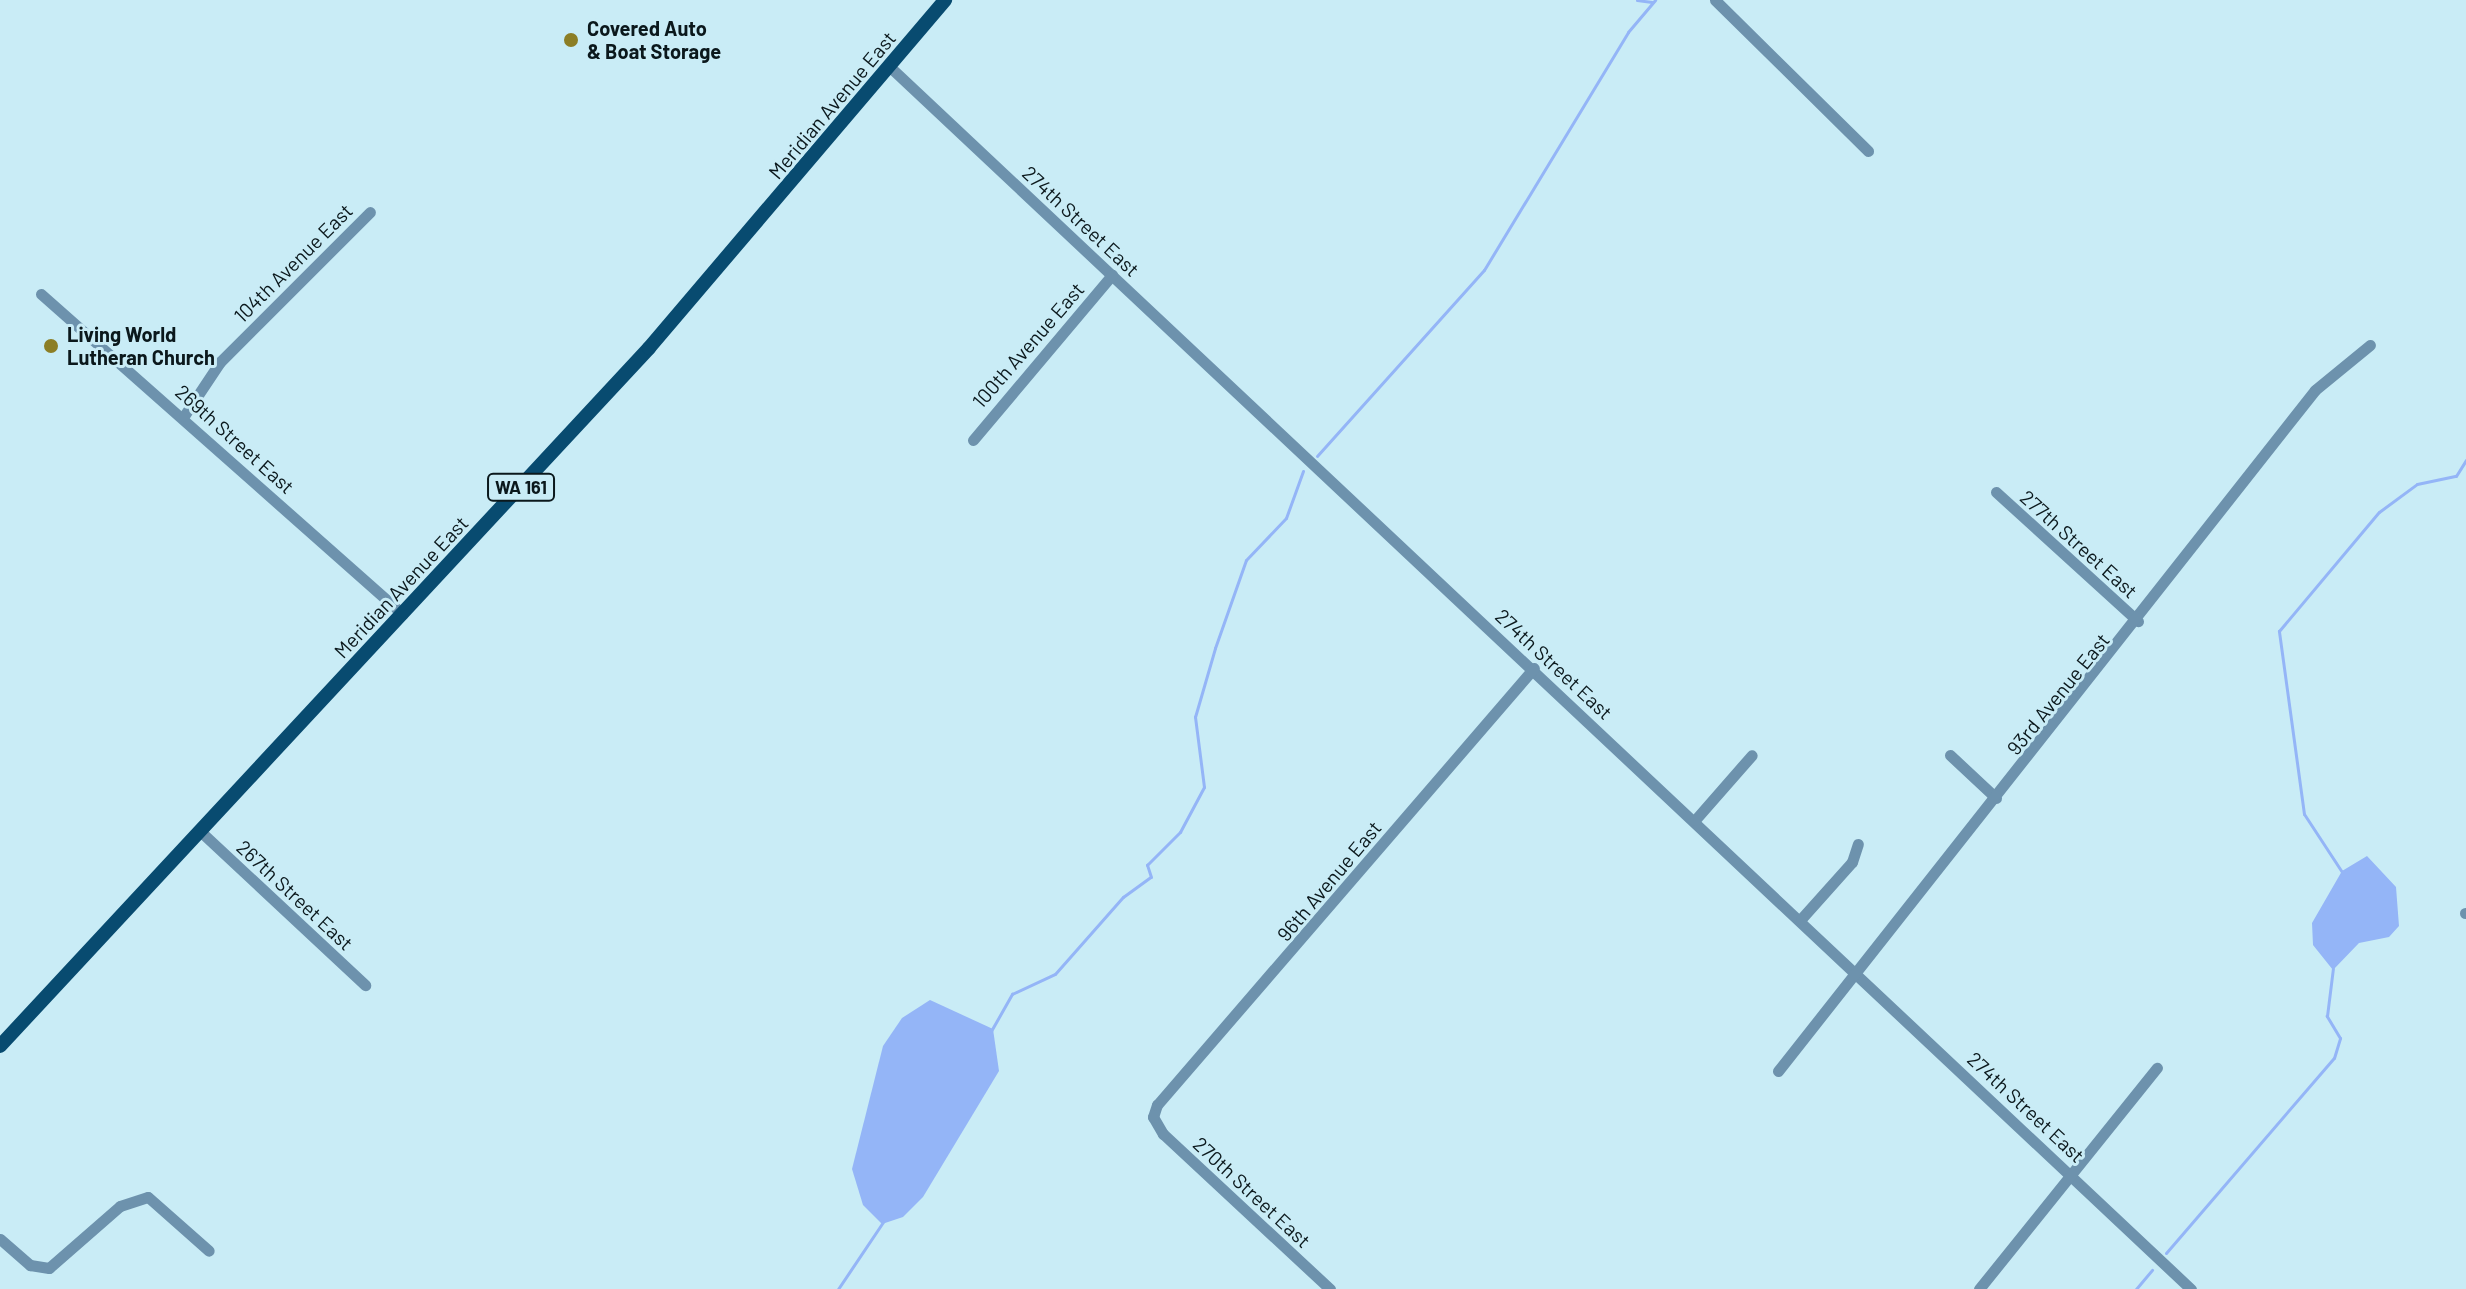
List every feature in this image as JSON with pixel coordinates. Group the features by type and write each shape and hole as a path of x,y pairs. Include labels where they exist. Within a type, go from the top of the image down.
{"main road":[{"name":"Meridian Avenue East","path":"0,1046 676,318 945,0"}],"street":[{"path":"1715,0 1868,151"},
{"name":"274th Street East","path":"890,67 1534,668 2191,1289"},
{"name":"104th Avenue East","path":"184,416 220,362 370,212"},
{"name":"100th Avenue East","path":"973,440 1112,275"},
{"name":"269th Street East","path":"41,294 184,416 403,614"},
{"name":"93rd Avenue East","path":"1778,1071 2138,621 2315,390 2370,345"},
{"name":"277th Street East","path":"1996,492 2138,621"},
{"name":"96th Avenue East","path":"1153,1117 1534,668"},
{"path":"1695,820 1752,755"},
{"path":"1950,755 1996,798"},
{"name":"267th Street East","path":"200,831 365,985"},
{"path":"1801,919 1852,862 1858,844"},
{"path":"1979,1289 2157,1068"},
{"name":"270th Street East","path":"1153,1117 1330,1289"},
{"path":"0,1239 30,1265 49,1268 120,1206 148,1197 209,1251"}],"water":[{"path":"2367,856 2396,887 2399,926 2389,937 2359,943 2333,970 2313,945 2312,923 2342,871"},
{"path":"930,1000 993,1029 999,1071 923,1197 903,1217 882,1224 863,1205 852,1169 883,1046 902,1018"}],"waterway":[{"path":"1637,0 1652,2"},
{"path":"1317,456 1484,270 1628,32 1655,0"},
{"path":"2342,872 2304,814 2279,631 2379,512 2417,484 2456,476 2466,460"},
{"path":"991,1031 1012,994 1055,974 1123,897 1151,877 1147,865 1180,832 1204,787 1195,717 1215,648 1246,560 1286,518 1303,471"},
{"path":"2166,1253 2334,1058 2340,1038 2327,1016 2333,968"},
{"path":"838,1289 883,1222"},
{"path":"2136,1289 2152,1270"}],"place":[{"name":"Covered Auto & Boat Storage","path":"571,40"},
{"name":"Living World Lutheran Church","path":"51,346"}]}
